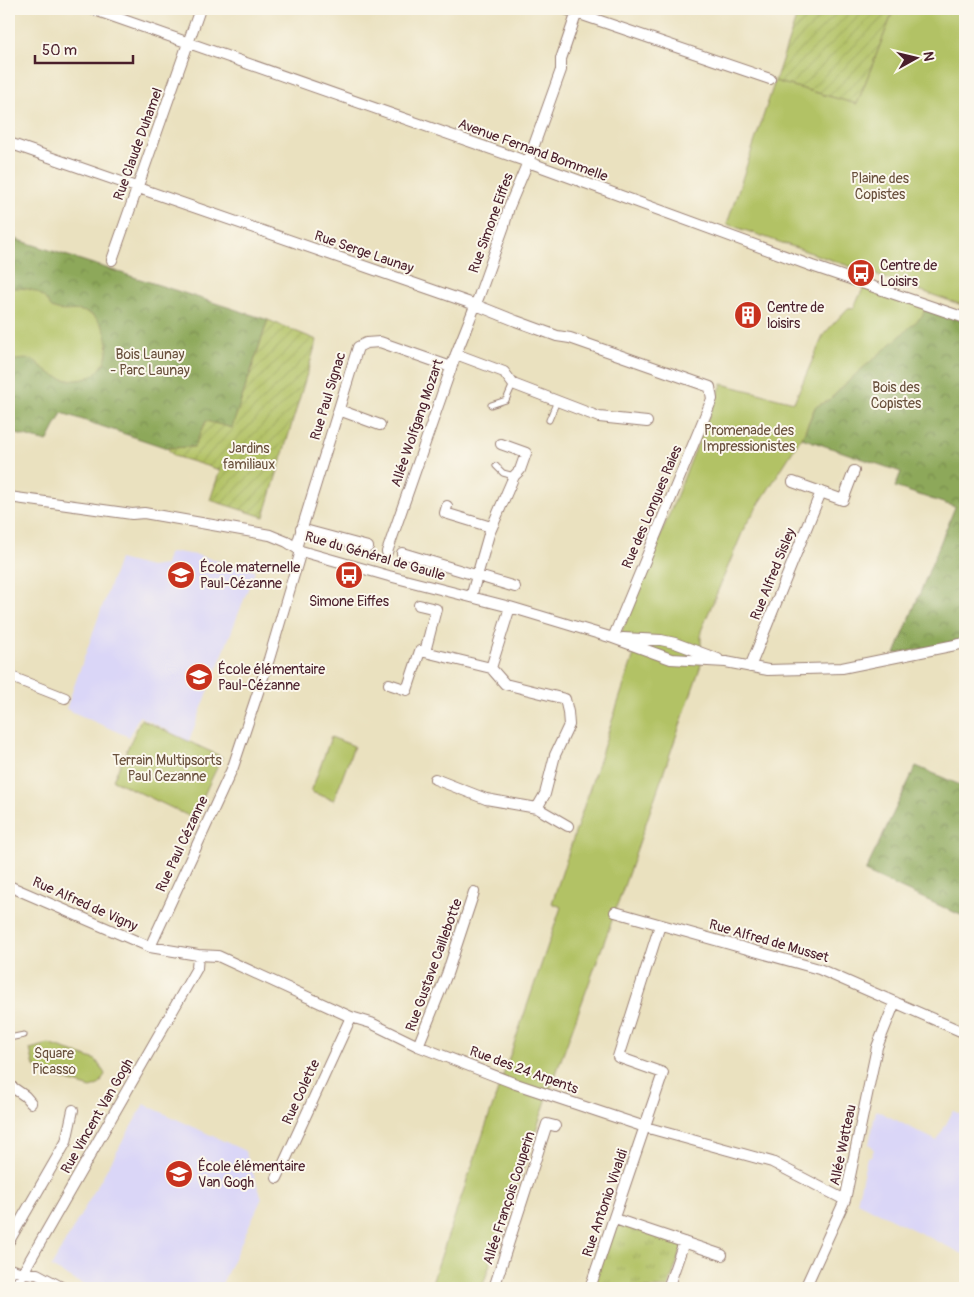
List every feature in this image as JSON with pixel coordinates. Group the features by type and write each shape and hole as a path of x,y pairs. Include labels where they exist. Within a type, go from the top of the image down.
{"street":[{"name":"Avenue Fernand Bommelle","path":"92,9 528,162 812,266 965,318"},
{"name":"Rue Claude Duhamel","path":"112,260 200,9"},
{"path":"565,9 577,11 770,79"},
{"name":"Rue Simone Eiffes","path":"476,305 509,207 528,162 561,70 561,58 577,11"},
{"name":"Rue Serge Launay","path":"9,143 476,305 516,322 557,336 570,338 710,387"},
{"name":"Allée Wolfgang Mozart","path":"387,552 451,367 476,305"},
{"name":"Rue Paul Signac","path":"298,549 301,529 358,347 366,343 380,342 451,367"},
{"path":"456,354 504,372 513,384 599,417 647,422"},
{"name":"Rue des Longues Raies","path":"613,638 712,399 710,387"},
{"path":"338,410 380,425"},
{"path":"470,597 478,576 491,527 514,476 520,470 526,453 501,444"},
{"path":"793,482 843,500 854,471"},
{"name":"Rue Alfred Sisley","path":"750,667 821,492"},
{"name":"Rue du Général de Gaulle","path":"9,498 132,514 144,513 270,535 298,549 613,638 672,659 726,662 768,670 842,668 965,643"},
{"path":"447,506 445,513 491,527"},
{"path":"301,529 368,547"},
{"name":"Rue Paul Cézanne","path":"150,947 233,767 269,659 298,549"},
{"path":"402,553 516,588"},
{"path":"420,605 436,609 425,652"},
{"path":"491,668 510,608"},
{"name":"Rue du Général de Gaulle","path":"613,638 661,640 684,645 726,662"},
{"path":"390,684 407,690 420,651 491,668 505,684 565,699 569,725 555,755 545,794 538,808"},
{"path":"9,676 65,698"},
{"path":"434,779 486,799 538,808 568,826"},
{"name":"Rue Alfred de Vigny","path":"9,886 150,947 198,955"},
{"name":"Rue Gustave Caillebotte","path":"418,1046 448,974 474,892"},
{"name":"Rue Alfred de Musset","path":"615,912 819,969 965,1033"},
{"name":"Rue Antonio Vivaldi","path":"590,1288 615,1219 663,1072 618,1057 660,925"},
{"name":"Rue des 24 Arpents","path":"198,955 218,956 351,1017 371,1023 418,1046 516,1084 646,1127 772,1162 845,1200"},
{"name":"Rue Vincent Van Gogh","path":"15,1288 197,968 198,955"},
{"name":"Allée Watteau","path":"805,1288 845,1200 877,1047 895,1002"},
{"name":"Rue Colette","path":"277,1178 351,1017"},
{"path":"9,1085 25,1096 31,1103"},
{"path":"9,1241 66,1142 73,1110"},
{"name":"Allée François Couperin","path":"494,1288 547,1124 555,1126"},
{"path":"615,1219 722,1255"},
{"path":"668,1288 684,1242"},
{"path":"9,1269 37,1274 64,1288"}],"lane":[{"path":"491,405 506,400 513,384"},
{"path":"549,420 557,401"},
{"path":"496,466 503,473 514,476"},
{"path":"9,1038 24,1036"}],"shaded area":[{"path":"176,552 197,555 255,571 189,741 139,716 129,737 66,709 119,559 150,567 165,565 168,554"},
{"name":"École élémentaire Van Gogh","path":"144,1104 245,1151 262,1198 220,1288 89,1288 51,1267"},
{"path":"876,1110 937,1141 953,1111 965,1116 965,1255 857,1202 867,1157 871,1156 874,1150 869,1144"}],"green space":[{"path":"799,9 894,9 857,104 775,81"},
{"name":"Plaine des Copistes","path":"894,9 965,9 965,306 727,224 775,81 857,104"},
{"name":"Bois Launay - Parc Launay","path":"9,237 268,320 232,428 194,447 167,448 62,413 47,442 9,432"},
{"name":"Bois des Copistes","path":"867,285 965,319 965,640 895,654 955,507 895,487 901,472 802,438"},
{"name":"Promenade des Impressionistes","path":"864,287 926,308 922,316 829,400 815,407 803,435 745,526 701,631 701,665 615,912 546,1101 482,1288 430,1288 561,907 552,903 639,639 619,638 722,384 794,402 824,334 848,308 853,309"},
{"path":"9,288 35,291 54,309 62,311 76,310 92,315 105,332 107,343 107,354 97,372 88,378 66,379 53,375 36,361 26,359 9,360"},
{"name":"Jardins familiaux","path":"268,320 317,340 264,517 210,500 220,470 174,456 167,448 194,447 206,421 232,428"},
{"name":"Terrain Multipsorts Paul Cezanne","path":"141,719 222,757 193,818 113,780"},
{"path":"331,737 354,746 334,800 311,792"},
{"path":"916,766 965,787 965,917 865,872"},
{"name":"Square Picasso","path":"49,1044 96,1060 105,1074 100,1084 91,1088 44,1074 34,1066 30,1049"},
{"path":"615,1219 684,1242 668,1288 590,1288"}],"place":[{"name":"Centre de Loisirs","path":"861,273"},
{"name":"Centre de loisirs","path":"748,315"},
{"name":"École maternelle Paul-Cézanne","path":"181,575"},
{"name":"Simone Eiffes","path":"349,575"},
{"name":"École élémentaire Paul-Cézanne","path":"199,677"},
{"name":"École élémentaire Van Gogh","path":"179,1174"}]}
